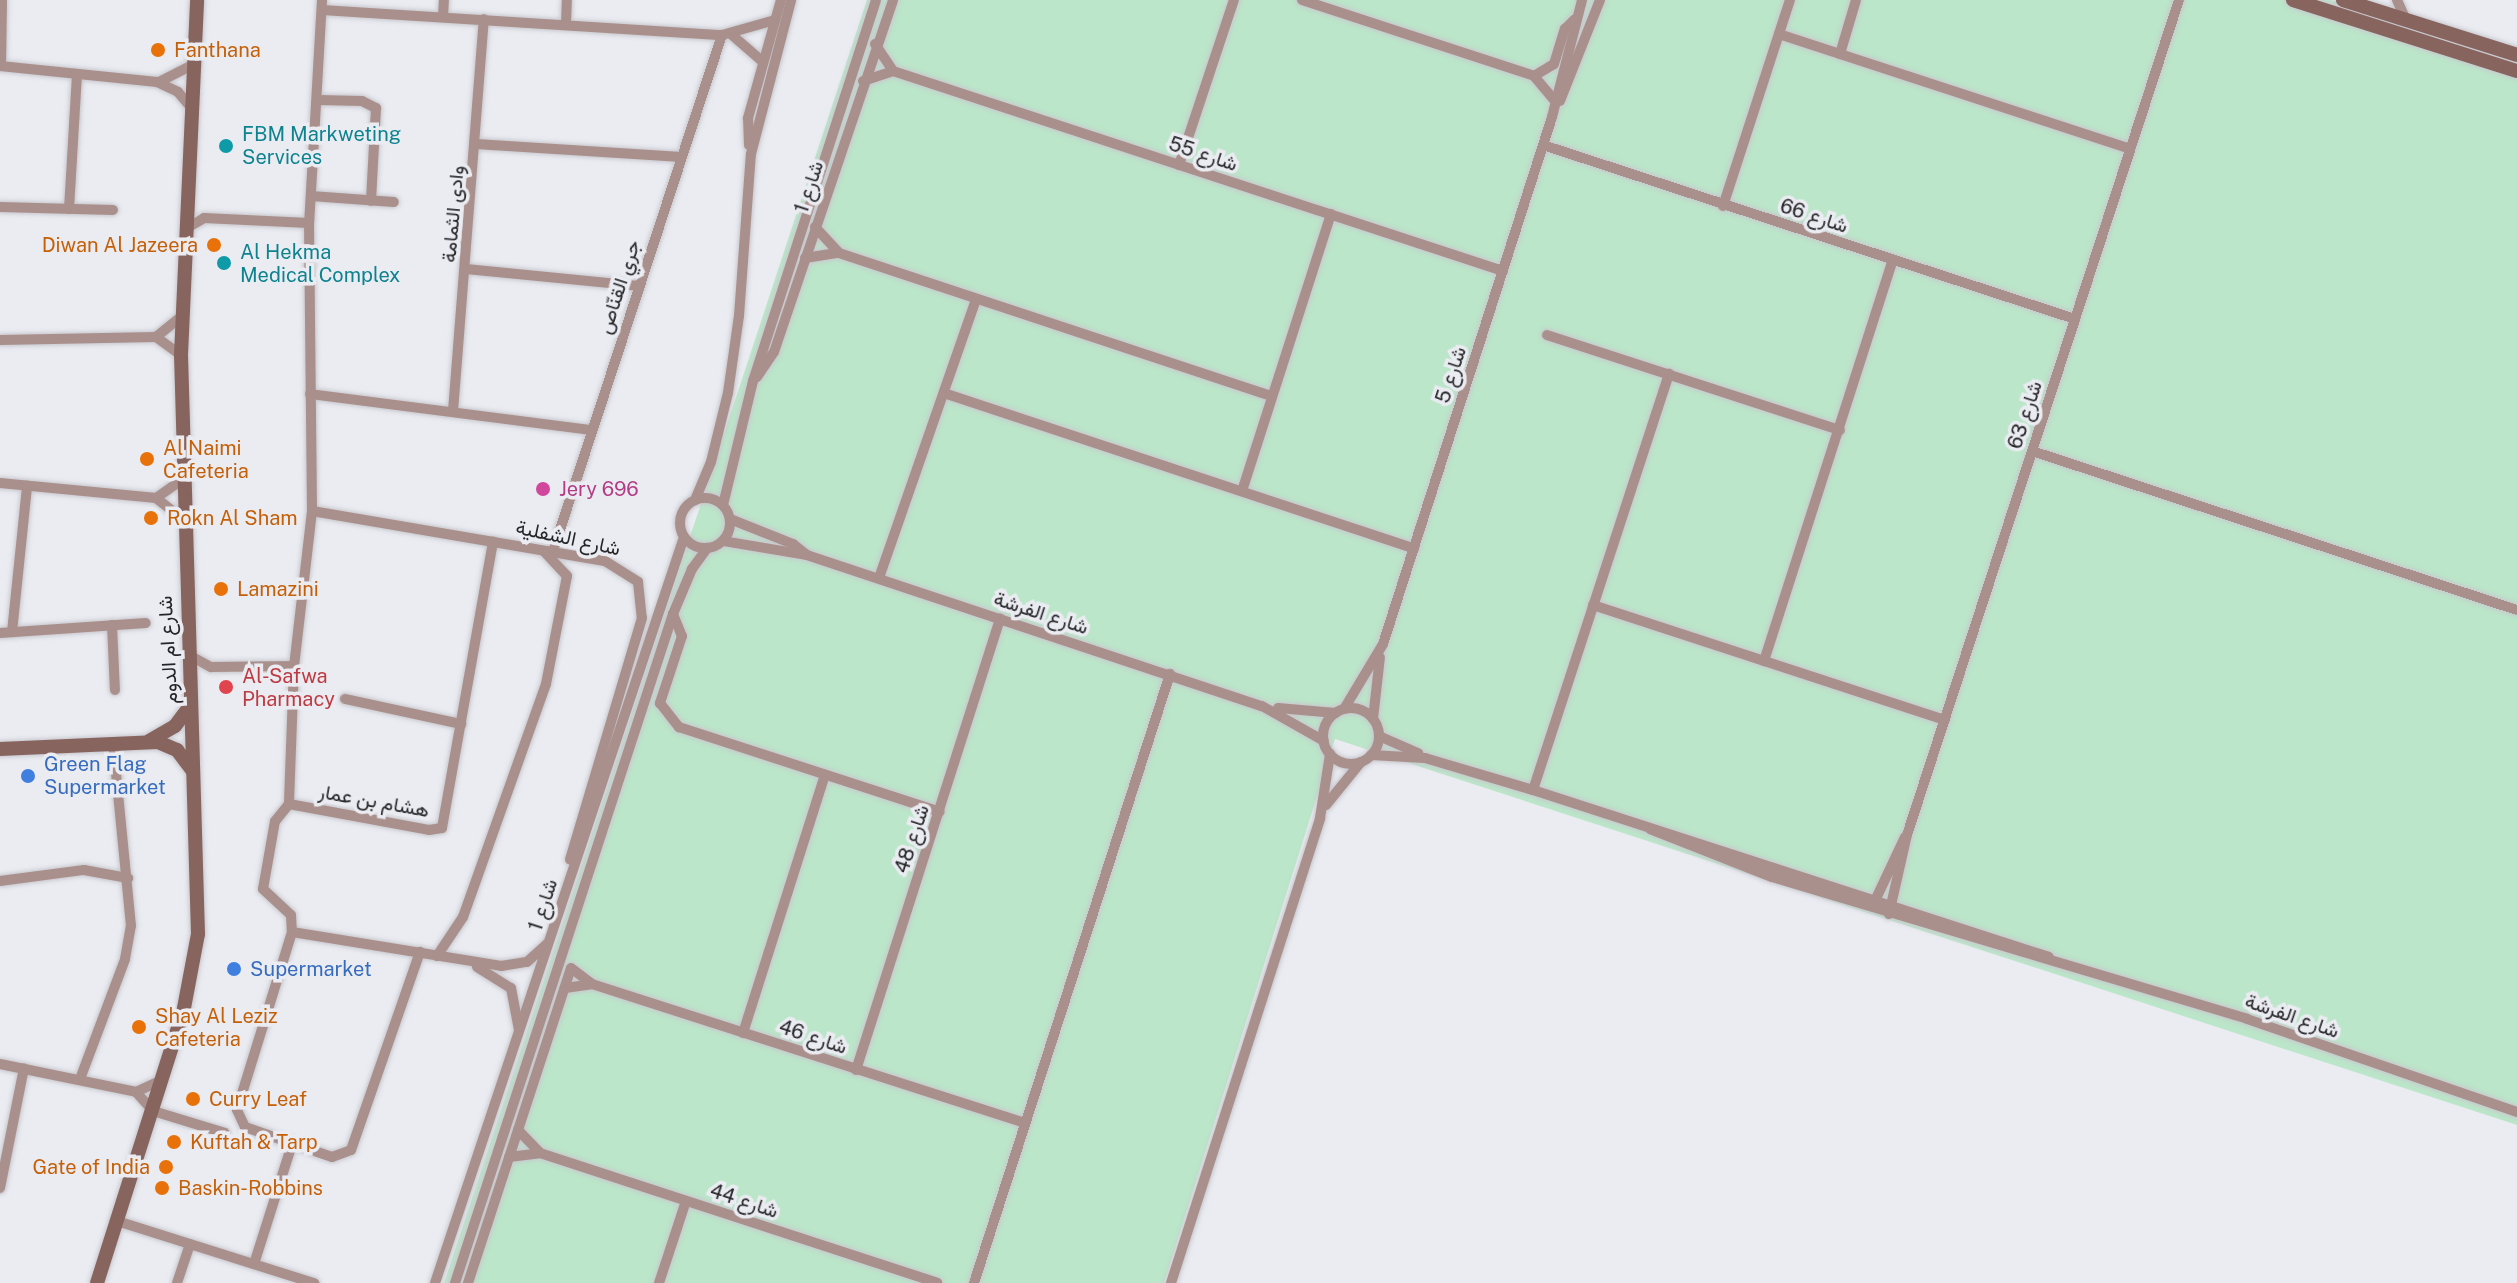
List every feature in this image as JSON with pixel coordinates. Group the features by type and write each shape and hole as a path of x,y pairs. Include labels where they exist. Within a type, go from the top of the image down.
{"street":[{"path":"2,0 0,66 157,82 178,92 188,104"},
{"name":"شارع ام الدوم","path":"97,1283 189,989 198,934 182,518 181,355 188,104 197,0"},
{"path":"443,17 444,0"},
{"path":"566,24 567,0"},
{"path":"695,500 710,498 723,505 730,519 723,541 707,548 684,537 681,516 695,500 711,462 734,353 751,154 748,118 781,0"},
{"path":"751,154 791,0"},
{"name":"شارع 1","path":"723,505 753,381 876,0"},
{"name":"شارع 1","path":"753,381 774,352 875,44 893,0"},
{"path":"1179,165 1234,0"},
{"path":"1302,0 1534,76 1555,102"},
{"path":"1552,117 1582,0"},
{"path":"1552,117 1600,0"},
{"path":"1723,206 1790,0"},
{"path":"1840,54 1856,0"},
{"path":"2293,0 2517,71"},
{"path":"2343,0 2517,55"},
{"path":"2372,10 2386,0"},
{"path":"2397,0 2407,22"},
{"name":"شارع 63","path":"1890,909 1907,835 2179,2"},
{"path":"322,5 443,17 727,35 775,20"},
{"name":"هشام بن عمار","path":"322,5 309,223 312,511 294,666 289,804 429,830 442,828 493,541"},
{"path":"1534,76 1554,64 1565,29 1576,18"},
{"name":"وادى الثمامة","path":"453,411 484,19"},
{"path":"1779,34 2130,149"},
{"path":"727,35 762,61"},
{"name":"جري القنّاص","path":"548,551 682,157 727,35"},
{"path":"863,81 893,71 875,44"},
{"path":"157,82 191,66"},
{"name":"شارع 55","path":"893,71 1503,271"},
{"path":"69,209 77,75"},
{"path":"318,100 362,101 376,108 371,201"},
{"name":"شارع 5","path":"1373,719 1383,644 1552,117"},
{"path":"476,144 682,157"},
{"name":"شارع 66","path":"1543,145 2075,319"},
{"path":"311,196 394,202"},
{"path":"0,207 113,210"},
{"path":"1242,491 1331,214"},
{"path":"184,234 192,222 204,218 309,223"},
{"path":"815,227 839,253"},
{"path":"805,258 839,253 1272,396"},
{"path":"1764,661 1893,260"},
{"path":"466,269 638,286"},
{"path":"879,578 976,299"},
{"path":"156,337 181,317"},
{"path":"1547,335 1840,430"},
{"path":"0,340 156,337 181,355"},
{"path":"1533,790 1669,374"},
{"path":"944,393 1414,548"},
{"path":"310,394 591,430"},
{"path":"2032,451 2517,610"},
{"path":"156,498 182,480"},
{"path":"0,483 156,498 182,518"},
{"path":"12,632 27,486"},
{"name":"شارع الشفلية","path":"312,511 548,551 626,570 638,582 645,605 568,864 567,888"},
{"name":"شارع الفرشة","path":"730,519 793,544 807,555"},
{"name":"شارع 1","path":"435,1282 684,537"},
{"name":"شارع الفرشة","path":"723,541 807,555 1170,674 1262,706 1324,741"},
{"name":"شارع 1","path":"455,1283 673,614 692,569 707,548"},
{"path":"437,956 463,917 546,684 567,576 548,551"},
{"path":"1593,605 1945,720"},
{"name":"شارع 1","path":"673,614 682,636 660,703 686,730 825,775"},
{"name":"شارع 48","path":"856,1070 1000,618"},
{"path":"0,633 146,623"},
{"path":"112,625 115,690"},
{"name":"شارع 5","path":"1340,711 1383,644"},
{"path":"188,653 211,667 294,666"},
{"path":"974,1283 1170,674"},
{"path":"345,699 461,724"},
{"path":"149,741 175,726 191,704"},
{"name":"شارع الفرشة","path":"1262,706 1340,711"},
{"path":"1171,1283 1320,818 1330,754 1324,741 1326,725 1340,711 1360,709 1373,719 1379,736 1366,758 1338,787 1320,818"},
{"name":"شارع الفرشة","path":"1379,736 1442,763 1650,829 1772,877 1874,904 2247,1019 2517,1112"},
{"path":"0,749 149,741 177,750 193,772"},
{"path":"80,1079 125,959 131,926 113,742"},
{"path":"1330,754 1345,763 1366,758"},
{"name":"شارع الفرشة","path":"1366,758 1442,763"},
{"path":"743,1033 825,775 940,812"},
{"path":"289,804 275,821 263,889 291,915 292,932 237,1110 245,1127 332,1157 351,1150 420,952"},
{"name":"شارع 63","path":"1874,904 1907,835"},
{"path":"0,881 84,870 128,878"},
{"path":"292,932 511,966 527,962 550,941"},
{"path":"465,961 511,988 519,1034"},
{"name":"شارع 46","path":"592,984 565,988 571,968 592,984 1024,1123"},
{"path":"468,1283 565,988"},
{"path":"0,1064 136,1092 153,1111 225,1133"},
{"path":"0,1188 4,1132 24,1068"},
{"path":"136,1092 162,1079"},
{"name":"شارع 44","path":"518,1130 540,1153"},
{"path":"254,1264 292,1144"},
{"name":"شارع 44","path":"509,1157 540,1153 937,1283"},
{"path":"659,1283 686,1201"},
{"path":"117,1221 313,1283"},
{"path":"177,1283 190,1244"}],"green space":[{"path":"867,0 2331,0 2517,59 2517,1125 1335,739 1164,1283 444,1283"}],"place":[{"name":"Fanthana","path":"158,50"},
{"name":"FBM Markweting Services","path":"226,146"},
{"name":"Diwan Al Jazeera","path":"214,245"},
{"name":"Al Hekma Medical Complex","path":"224,263"},
{"name":"Al Naimi Cafeteria","path":"147,459"},
{"name":"Jery 696","path":"543,489"},
{"name":"Rokn Al Sham","path":"151,518"},
{"name":"Lamazini","path":"221,589"},
{"name":"Al-Safwa Pharmacy","path":"226,687"},
{"name":"Green Flag Supermarket","path":"28,776"},
{"name":"Supermarket","path":"234,969"},
{"name":"Shay Al Leziz Cafeteria","path":"139,1027"},
{"name":"Curry Leaf","path":"193,1099"},
{"name":"Kuftah & Tarp","path":"174,1142"},
{"name":"Gate of India","path":"166,1167"},
{"name":"Baskin-Robbins","path":"162,1188"}]}
